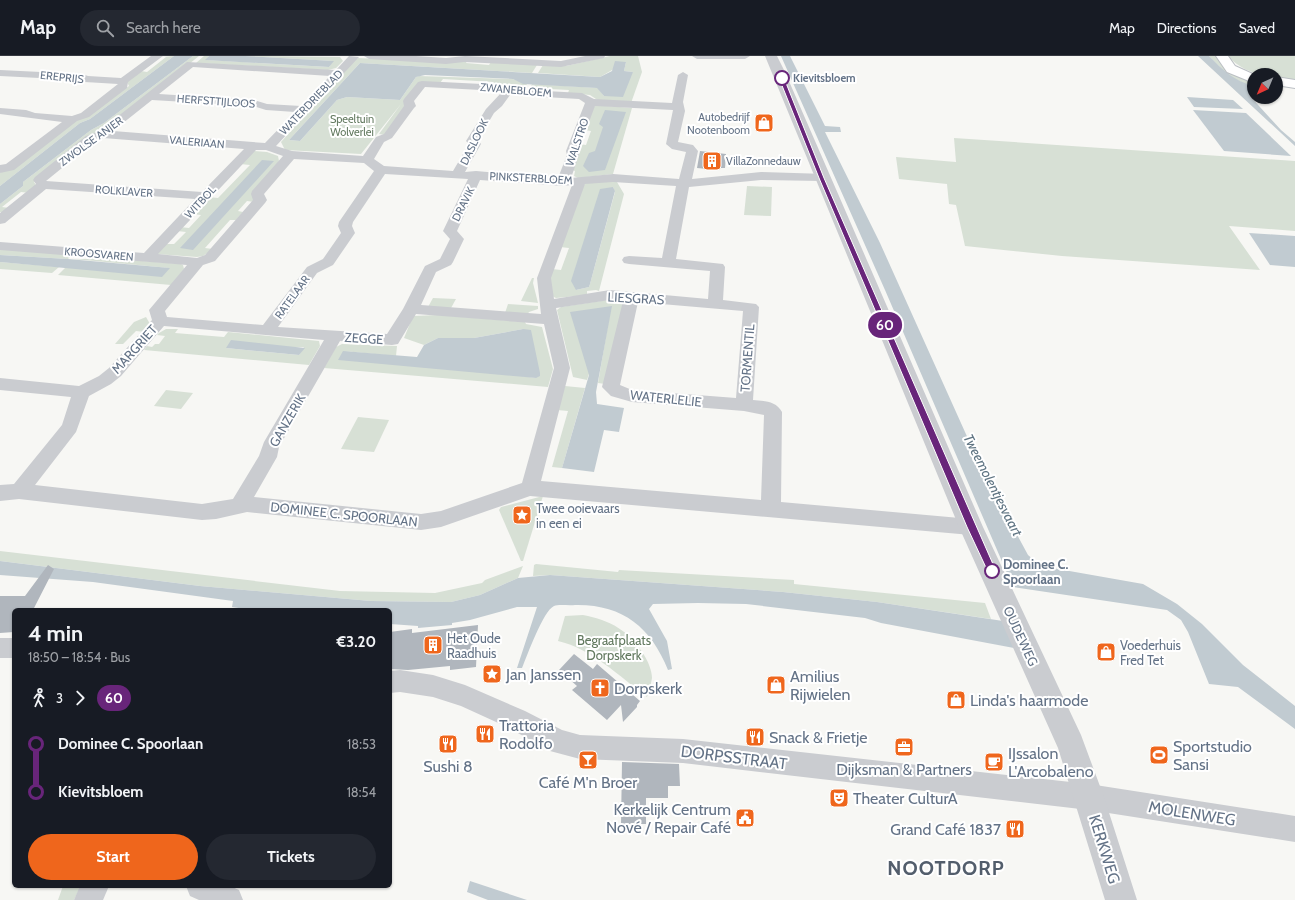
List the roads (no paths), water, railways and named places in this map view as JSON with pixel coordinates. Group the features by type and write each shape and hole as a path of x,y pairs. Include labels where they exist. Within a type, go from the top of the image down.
{"main road":[{"path":"1225,59 1247,71"},
{"path":"1225,59 1231,69 1247,76"},
{"path":"1283,82 1295,85"},
{"path":"1283,84 1295,85"}],"street":[{"name":"ZWOLSE ANJER","path":"0,169 10,167 73,119 85,115 123,86 124,81 158,56"},
{"path":"342,56 357,56"},
{"name":"WATERDRIEBLAD","path":"268,147 357,56"},
{"path":"369,56 446,60 541,59 561,64 600,56"},
{"path":"697,56 745,56"},
{"name":"OUDEWEG","path":"771,56 971,527 1072,745 1089,797"},
{"name":"ZWOLSE ANJER","path":"0,220 43,186 39,180 90,139 102,134 191,64 339,73"},
{"name":"EREPRIJS","path":"0,73 82,77 86,80 124,81"},
{"path":"668,263 681,190 687,175 692,151 689,148 672,144 683,75"},
{"name":"ZWANEBLOEM","path":"367,160 380,140 388,136 406,112 410,106 408,101 422,84 502,88 507,92 582,96 591,102 678,107"},
{"name":"DASLOOK","path":"458,174 475,144 472,140 490,111 498,104 507,92"},
{"name":"HERFSTTIJLOOS","path":"150,97 254,102 266,107 304,109"},
{"name":"WALSTRO","path":"563,182 573,155 572,151 591,102"},
{"path":"0,111 26,113 33,116 73,119"},
{"name":"VALERIAAN","path":"102,134 252,147 268,147 291,155"},
{"name":"WITBOL","path":"147,258 252,147"},
{"path":"291,155 367,160 381,170"},
{"name":"MARGRIET","path":"81,392 105,380 115,372 160,321 157,310 198,262 210,258 260,200 257,194 291,155"},
{"name":"PINKSTERBLOEM","path":"381,170 476,175 563,182 613,178 684,183 760,176 822,178"},
{"name":"RATELAAR","path":"267,331 312,270 328,262 348,233 345,226 346,222 381,170"},
{"name":"DRAVIK","path":"411,309 430,269 446,262 457,239 450,231 476,175"},
{"path":"530,488 562,368 549,312 544,278 580,181"},
{"name":"ROLKLAVER","path":"43,186 206,196"},
{"name":"KROOSVAREN","path":"0,246 198,262"},
{"path":"629,260 718,267 715,304"},
{"name":"LIESGRAS","path":"549,312 605,295 715,304"},
{"name":"WATERLELIE","path":"632,297 611,387 617,392 632,396 744,405"},
{"name":"TORMENTIL","path":"715,304 751,307 744,405 767,408 773,412 771,509"},
{"path":"411,309 549,312"},
{"name":"ZEGGE","path":"160,321 267,331 392,340 411,309"},
{"name":"GANZERIK","path":"240,504 268,457 270,447 335,336"},
{"path":"0,384 81,392 70,427 9,492"},
{"name":"DOMINEE C. SPOORLAAN","path":"9,492 202,512 216,511 240,504 421,522 441,518 530,488 971,527"},
{"path":"0,648 12,648"},
{"name":"DORPSSTRAAT","path":"392,682 400,681 433,686 466,696 516,718 559,742 580,747 683,751 1089,797"},
{"name":"MOLENWEG","path":"1089,797 1295,829"},
{"name":"KERKWEG","path":"1089,797 1121,900"},
{"path":"88,900 94,888"},
{"path":"204,888 229,900"}],"place":[{"name":"Kievitsbloem","path":"782,78"},
{"name":"Autobedrijf Nootenboom","path":"764,123"},
{"name":"VillaZonnedauw","path":"712,161"},
{"name":"Twee ooievaars in een ei","path":"522,515"},
{"name":"Dominee C. Spoorlaan","path":"992,571"},
{"name":"Het Oude Raadhuis","path":"433,645"},
{"name":"Voederhuis Fred Tet","path":"1106,652"},
{"name":"Jan Janssen","path":"492,674"},
{"name":"Amilius Rijwielen","path":"776,685"},
{"name":"Dorpskerk","path":"600,688"},
{"name":"Linda's haarmode","path":"956,700"},
{"name":"Trattoria Rodolfo","path":"485,734"},
{"name":"Snack & Frietje","path":"755,737"},
{"name":"Sushi 8","path":"448,744"},
{"name":"Dijksman & Partners","path":"904,747"},
{"name":"Sportstudio Sansi","path":"1159,755"},
{"name":"Café M'n Broer","path":"588,760"},
{"name":"IJssalon L'Arcobaleno","path":"994,762"},
{"name":"Theater CulturA","path":"839,798"},
{"name":"Kerkelijk Centrum Nové / Repair Café","path":"745,818"},
{"name":"Grand Café 1837","path":"1015,829"}],"district":[{"name":"NOOTDORP","path":"946,868"}],"park label":[{"name":"Speeltuin Wolverlei","path":"352,125"},
{"name":"Begraafplaats Dorpskerk","path":"614,648"}],"water label":[{"name":"Tweemolentjesvaart","path":"993,485"}]}
